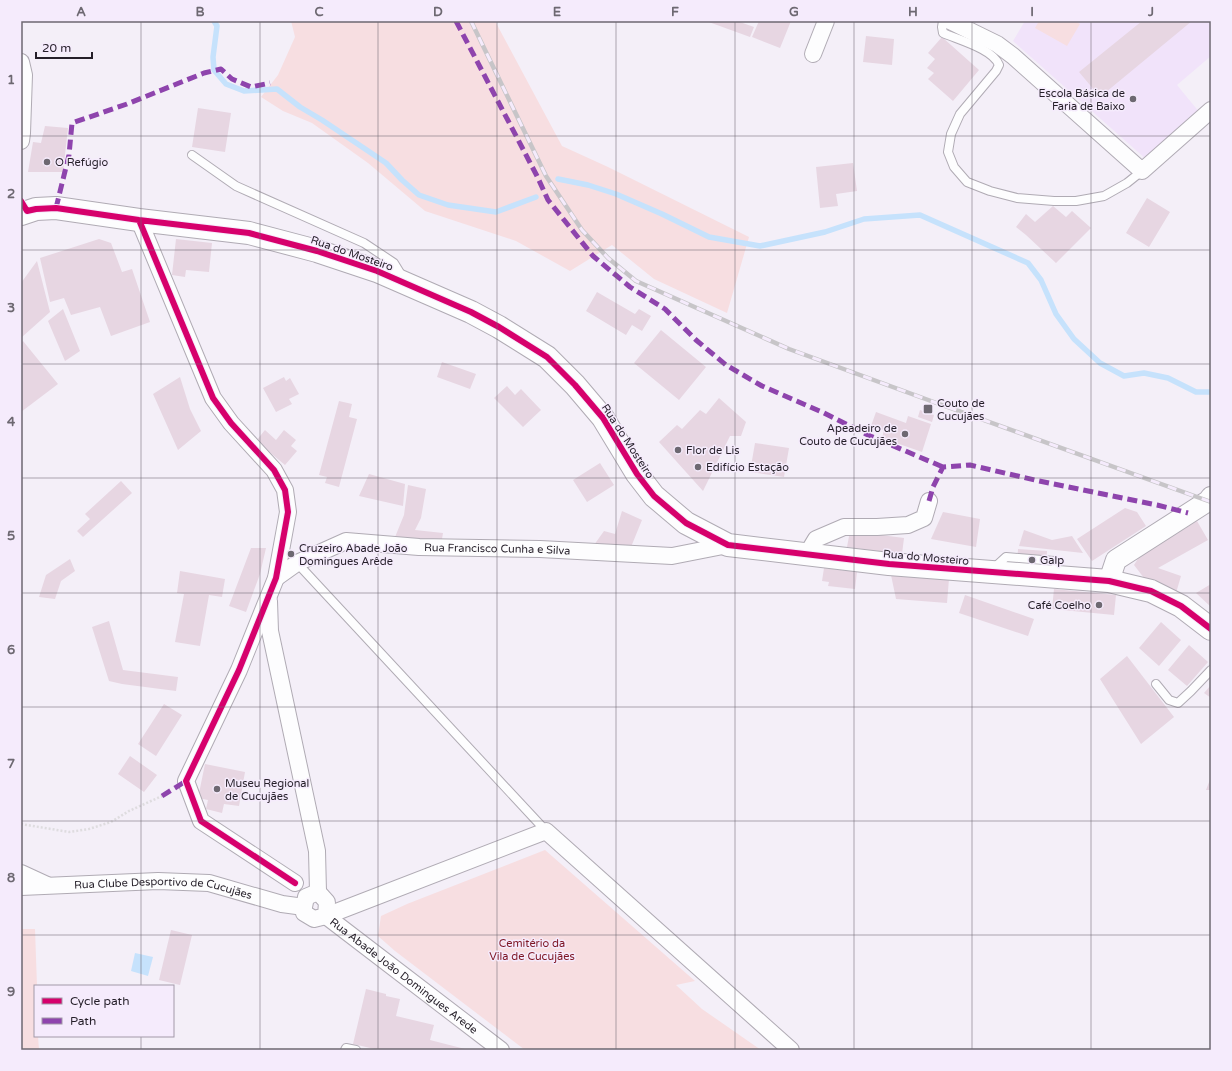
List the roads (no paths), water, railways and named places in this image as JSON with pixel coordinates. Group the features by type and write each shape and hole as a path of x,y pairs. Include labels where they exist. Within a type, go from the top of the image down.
{"main road":[{"name":"Rua do Mosteiro","path":"23,209 56,208 139,220 249,233 317,251 377,271 470,312 500,327 547,357 575,385 603,418 637,474 654,496 686,522 728,545 889,564 1109,581 1151,591 1181,606 1211,629"}],"street":[{"path":"813,54 826,21"},
{"path":"950,21 997,44 1142,171 1211,110"},
{"path":"21,62 24,75 21,141"},
{"path":"139,220 213,398 231,423 274,470 285,490 288,512 276,578 239,670 186,781 200,821 295,883"},
{"path":"1109,581 1116,560 1211,497"},
{"path":"807,554 816,539 844,527 908,525 924,518 929,501"},
{"name":"Rua Francisco Cunha e Silva","path":"276,578 297,563 346,541 419,547 540,549 672,556 728,545"},
{"path":"269,595 270,631 317,851 318,892 327,902 326,916"},
{"path":"318,892 306,897 304,906 304,913 314,919 326,916 546,831 791,1050"},
{"path":"21,873 48,886"},
{"name":"Rua Clube Desportivo de Cucujães","path":"21,887 158,881 209,883 282,904 304,906"},
{"name":"Rua Abade João Domingues Arede","path":"326,916 500,1050"}],"lane":[{"path":"943,21 942,27 944,33 984,50 997,60 999,65 992,76 960,114 951,134 948,152 954,167 967,182 990,191 1018,198 1076,201 1104,196 1127,183 1142,171"},
{"path":"192,155 236,186 364,243 394,263 407,283"},
{"path":"297,563 546,831"},
{"path":"1156,684 1169,700 1178,703 1211,670"},
{"path":"345,1050 346,1048 356,1050"}],"water":[{"path":"135,953 153,957 148,976 131,971"}],"waterway":[{"path":"214,21 217,26 213,57 214,70 226,84 244,91 277,89 300,107 386,163 419,195 448,205 496,212 536,197"},
{"path":"558,179 588,185 616,194 709,237 760,246 825,232 864,219 920,215 1028,263 1041,280 1056,314 1074,339 1100,363 1124,376 1144,373 1168,378 1196,392 1211,392"}],"railway":[{"path":"471,21 546,176 582,230 608,258 636,281 789,349 1211,502"}],"place":[{"name":"Escola Básica de Faria de Baixo","path":"1133,99"},
{"name":"O Refúgio","path":"47,162"},
{"name":"Couto de Cucujães","path":"928,409"},
{"name":"Apeadeiro de Couto de Cucujães","path":"905,434"},
{"name":"Flor de Lis","path":"678,450"},
{"name":"Edifício Estação","path":"698,467"},
{"name":"Cruzeiro Abade João Domingues Arêde","path":"291,554"},
{"name":"Galp","path":"1032,560"},
{"name":"Café Coelho","path":"1099,605"},
{"name":"Museu Regional de Cucujães","path":"217,789"}],"park label":[{"name":"Cemitério da Vila de Cucujães","path":"532,949"}]}
